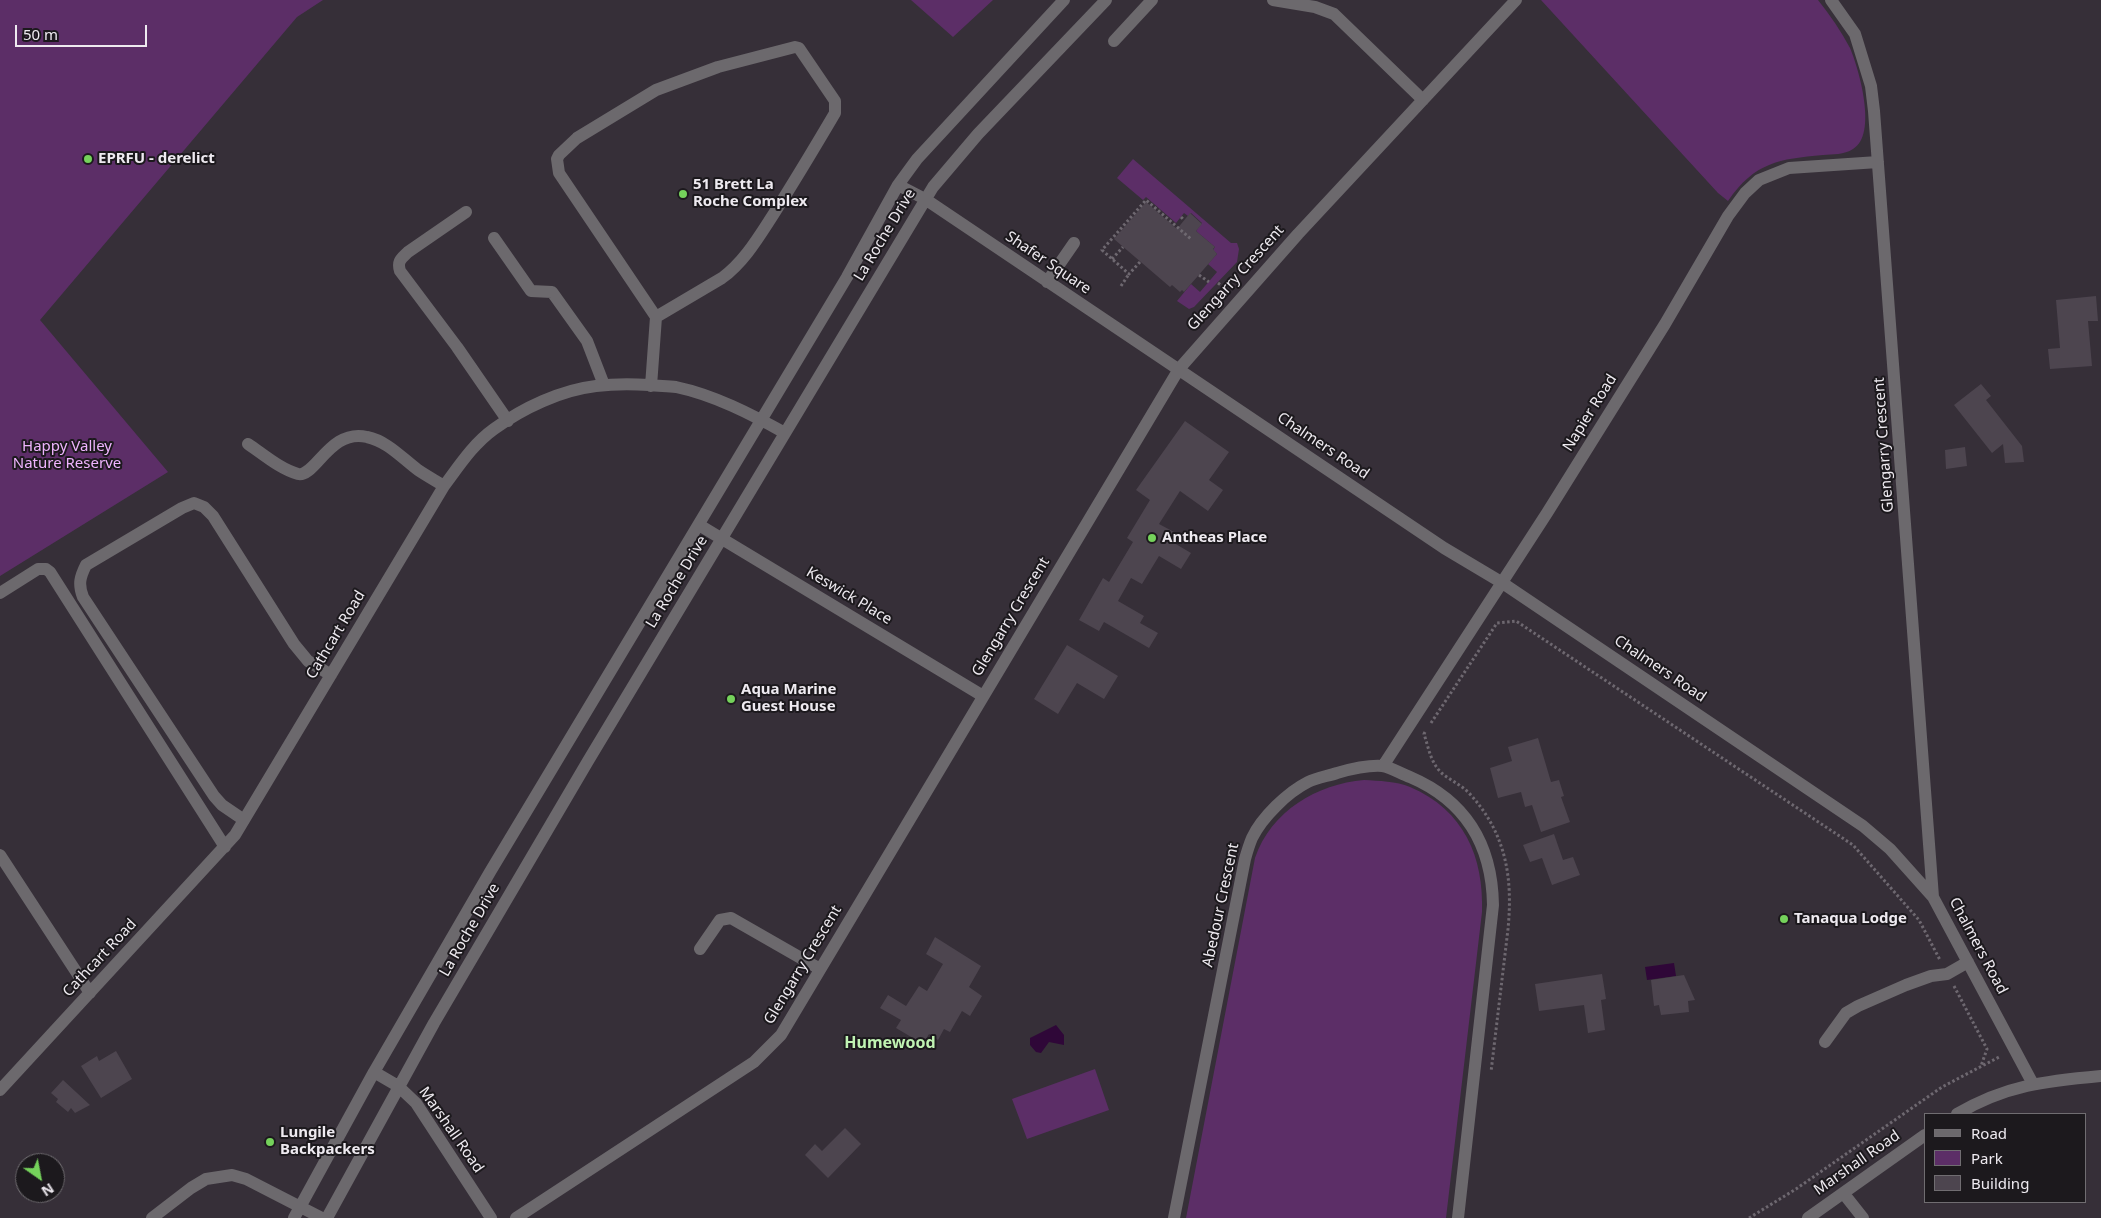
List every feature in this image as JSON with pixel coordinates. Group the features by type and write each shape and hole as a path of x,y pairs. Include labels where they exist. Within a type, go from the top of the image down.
{"street":[{"name":"La Roche Drive","path":"294,1218 374,1072 495,864 760,419 847,277 898,185 916,159 948,123 1064,0"},
{"name":"La Roche Drive","path":"327,1218 398,1086 925,199 938,180 978,134 1106,0"},
{"path":"1114,40 1152,0"},
{"path":"1273,0 1315,7 1334,14 1423,100"},
{"name":"Glengarry Crescent","path":"516,1218 754,1062 781,1035 1179,368 1298,234 1516,0"},
{"name":"Glengarry Crescent","path":"1831,0 1855,34 1863,54 1871,86 1933,897"},
{"path":"651,386 656,317 559,173 557,159 577,138 656,90 718,67 794,47 799,48 835,101 835,113 789,190 750,250 722,278 656,317"},
{"name":"Napier Road","path":"1383,766 1501,582 1548,513 1665,324 1728,216 1745,193 1759,180 1789,168 1878,162"},
{"name":"Shafer Square","path":"898,185 925,199 1046,282 1179,368"},
{"path":"466,212 408,252 399,260 398,265 400,271 457,347 508,421"},
{"path":"494,238 531,291 552,292 587,341 604,386"},
{"path":"1046,282 1074,243"},
{"name":"Chalmers Road","path":"1179,368 1444,548 1501,582 1864,826 1890,849 1933,897 2033,1084"},
{"name":"Cathcart Road","path":"0,1090 225,847 244,820 444,486 470,451 494,429 531,407 566,393 604,386 651,386 675,387 706,395 760,419 785,433"},
{"path":"248,444 285,468 299,474 305,474 333,445 350,436 366,436 382,442 420,471 444,486"},
{"path":"244,820 222,805 214,796 83,597 80,589 80,578 86,565 182,508 194,503 204,507 213,516 294,644 308,661 331,675"},
{"name":"Keswick Place","path":"698,525 983,696"},
{"path":"0,593 38,569 46,568 50,572 225,847"},
{"name":"Abedour Crescent","path":"1174,1218 1245,859 1253,836 1277,804 1308,782 1356,768 1383,766 1423,783 1444,796 1460,811 1478,834 1487,854 1493,881 1493,905 1458,1218"},
{"path":"0,856 90,993"},
{"path":"700,949 720,920 731,918 820,970"},
{"path":"1825,1042 1846,1013 1858,1006 1906,985 1932,976 1947,974 1968,962"},
{"name":"Marshall Road","path":"374,1072 398,1086 422,1111 491,1218"},
{"path":"1960,1113 1976,1103 2004,1091 2033,1084 2101,1076"},
{"name":"Marshall Road","path":"1808,1218 1924,1136"},
{"path":"152,1218 206,1179 232,1175 246,1179 322,1218"},
{"path":"1844,1194 1863,1218"}],"path":[{"path":"1129,274 1102,250 1146,200 1191,239"},
{"path":"1181,217 1184,220"},
{"path":"1112,259 1123,247"},
{"path":"1121,286 1140,262"},
{"path":"1199,275 1209,282"},
{"path":"1491,1074 1509,920 1508,868 1495,830 1471,795 1434,766 1424,734 1497,623 1516,621 1852,845 1919,920 1987,1049 1981,1066"},
{"path":"1749,1218 1796,1189 1942,1087 2004,1055"}],"green space":[{"name":"EPRFU - derelict","path":"0,0 323,0 297,17 40,320 168,472 0,576"},
{"path":"911,0 993,0 953,37"},
{"path":"1541,0 1818,0 1847,42 1858,71 1865,116 1864,130 1860,142 1853,149 1846,152 1793,158 1769,165 1758,170 1748,178 1728,201 1718,193"},
{"path":"1133,159 1231,243 1237,243 1239,249 1237,262 1194,307 1189,309 1177,301 1191,284 1200,292 1217,272 1208,264 1217,254 1213,250 1215,247 1196,231 1202,223 1191,213 1188,216 1184,213 1176,223 1146,197 1143,200 1117,178"},
{"path":"1364,780 1405,785 1429,797 1444,808 1457,822 1467,838 1479,872 1482,912 1446,1218 1186,1218 1255,858 1262,841 1272,827 1298,803 1329,787"},
{"path":"1095,1069 1109,1110 1027,1139 1012,1099"}],"shaded area":[{"path":"1674,963 1676,976 1647,980 1645,967"},
{"path":"1056,1025 1064,1035 1064,1045 1049,1042 1041,1053 1036,1052 1030,1045 1030,1038"}],"building":[{"path":"1146,202 1177,229 1190,213 1202,224 1196,231 1215,247 1213,249 1217,254 1184,292 1182,290 1180,292 1172,285 1170,287 1114,239"},
{"path":"2096,296 2098,321 2088,321 2092,366 2050,369 2048,349 2060,348 2056,300"},
{"path":"1981,384 1991,396 1986,400 2022,446 2024,462 2005,463 2003,444 1992,453 1954,405"},
{"path":"1185,421 1229,452 1209,480 1223,490 1208,511 1180,491 1159,524 1174,532 1169,540 1191,553 1181,569 1159,556 1142,584 1131,578 1118,601 1144,616 1140,623 1158,633 1149,648 1104,622 1099,631 1079,620 1103,578 1109,582 1133,542 1127,538 1150,500 1136,490"},
{"path":"1965,447 1967,466 1946,469 1945,450"},
{"path":"1067,645 1118,676 1104,699 1077,683 1058,714 1034,699"},
{"path":"1538,738 1551,782 1559,780 1564,796 1561,797 1570,822 1541,832 1532,805 1525,807 1521,792 1498,798 1490,768 1512,761 1508,747"},
{"path":"1554,834 1563,860 1573,857 1580,875 1552,885 1542,858 1530,862 1523,845"},
{"path":"935,937 981,966 969,987 982,996 970,1016 962,1011 950,1032 944,1029 938,1040 929,1034 923,1044 896,1028 901,1020 880,1008 888,995 906,1006 919,986 927,991 943,964 926,954"},
{"path":"1602,974 1606,999 1601,1000 1605,1030 1588,1033 1584,1005 1539,1011 1535,984"},
{"path":"1684,975 1695,1000 1688,1001 1689,1012 1661,1015 1659,1005 1654,1006 1651,980"},
{"path":"116,1051 132,1079 101,1098 81,1066 97,1056 99,1061"},
{"path":"63,1080 90,1105 75,1113 71,1108 68,1112 56,1102 58,1099 51,1093"},
{"path":"845,1128 861,1144 828,1178 805,1155 815,1144 822,1151"}],"place":[{"name":"EPRFU - derelict","path":"88,159"},
{"name":"51 Brett La Roche Complex","path":"683,194"},
{"name":"Antheas Place","path":"1152,538"},
{"name":"Aqua Marine Guest House","path":"731,699"},
{"name":"Tanaqua Lodge","path":"1784,919"},
{"name":"Lungile Backpackers","path":"270,1142"}],"district":[{"name":"Humewood","path":"890,1043"}],"park label":[{"name":"Happy Valley Nature Reserve","path":"67,456"}]}
